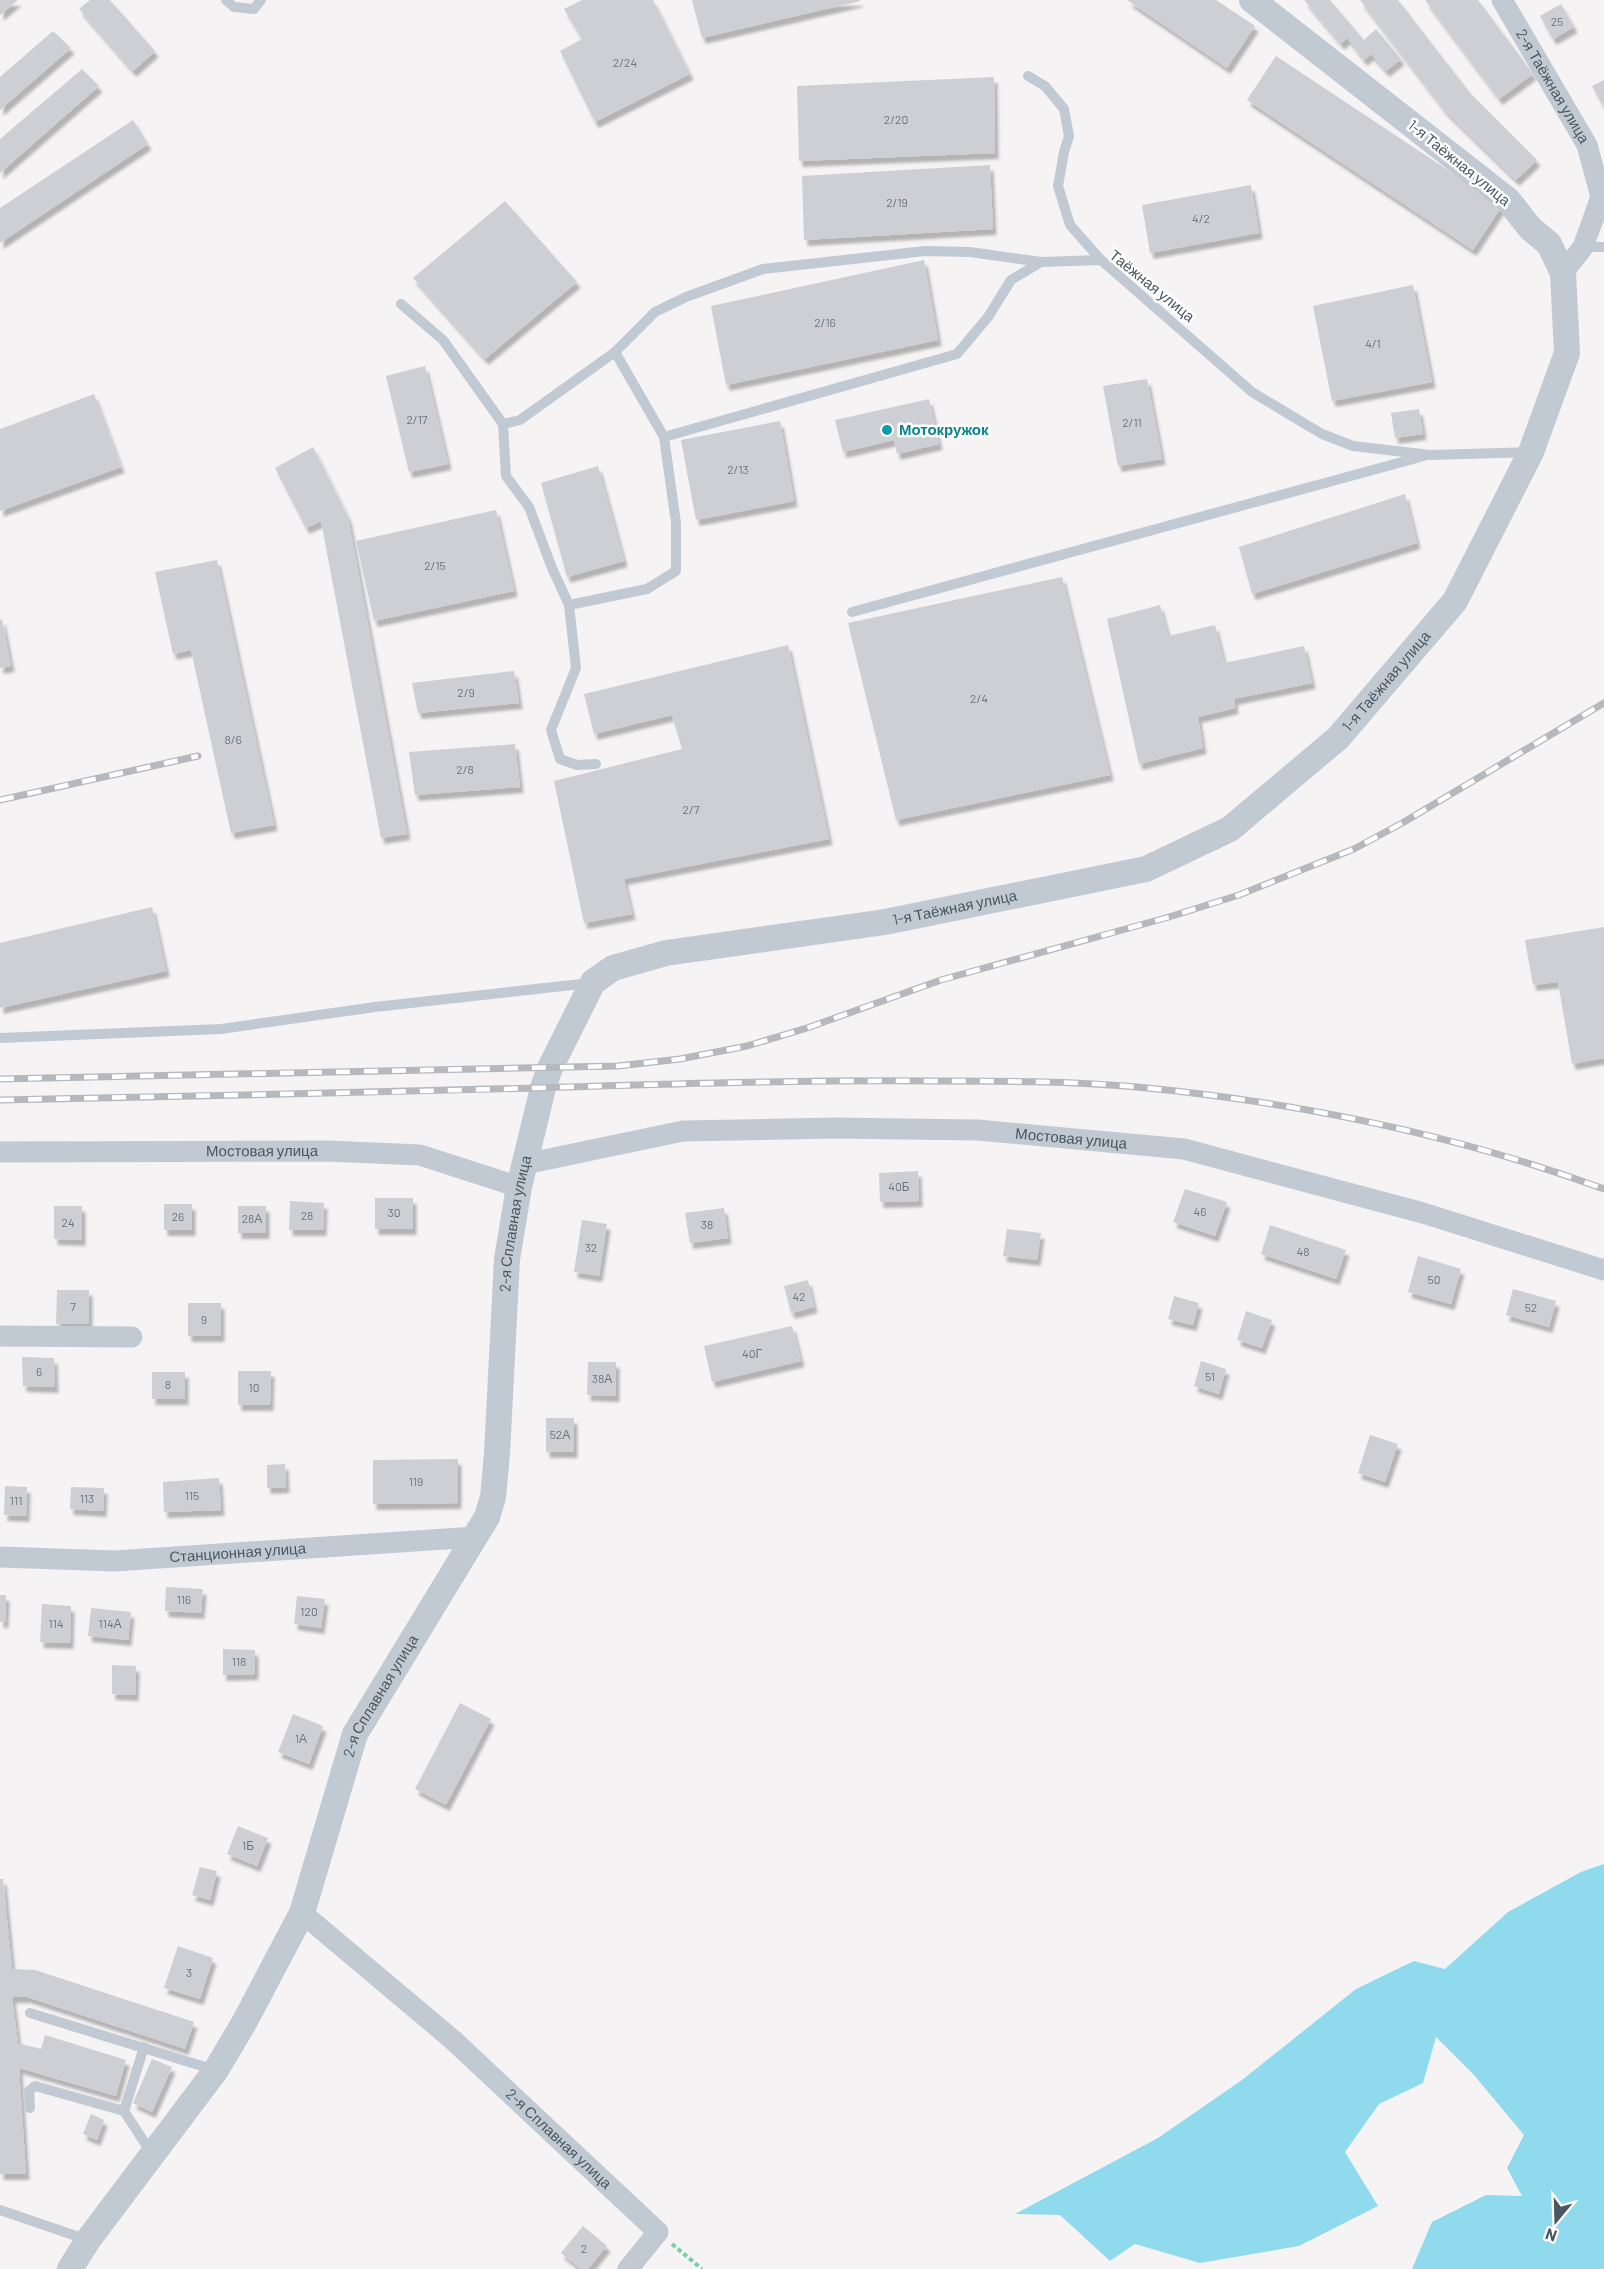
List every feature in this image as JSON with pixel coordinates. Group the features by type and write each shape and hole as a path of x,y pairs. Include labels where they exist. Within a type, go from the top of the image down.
{"street":[{"name":"1-я Таёжная улица","path":"593,982 613,968 666,953 885,922 1146,868 1230,829 1338,738 1455,602 1531,452 1567,353 1563,273 1549,244 1530,228 1508,200 1252,0"},
{"name":"2-я Таёжная улица","path":"1502,0 1587,145 1601,197 1594,247 1563,273"},
{"name":"2-я Сплавная улица","path":"593,982 550,1068 522,1175 507,1259 493,1497 487,1517 355,1734 302,1912 453,2040 658,2232"},
{"name":"Мостовая улица","path":"0,1152 326,1151 420,1155 522,1175 683,1131 834,1128 977,1130 1184,1149 1423,1213 1604,1270"},
{"path":"0,1336 132,1337"},
{"name":"Станционная улица","path":"0,1557 115,1560 476,1537"},
{"path":"70,2269 88,2240 216,2070 245,2021 302,1912"},
{"path":"628,2269 658,2232"}],"lane":[{"path":"226,0 234,7 254,9 261,0"},
{"path":"1028,76 1045,86 1064,109 1069,136 1058,186 1070,225 1101,260"},
{"path":"503,424 520,420 615,352 656,312 686,297 763,269 925,251 970,252 1041,262"},
{"name":"Таёжная улица","path":"664,437 957,354 988,317 1011,280 1041,262 1101,260 1252,392 1322,434 1353,446 1430,455 1531,452"},
{"path":"401,304 443,340 503,424 506,476 529,507 569,605 576,668 551,730 560,759 578,765 596,764"},
{"path":"569,605 647,589 676,571 676,524 664,437 615,352"},
{"path":"852,612 1430,455"},
{"path":"0,1038 221,1029 375,1007 593,982"},
{"path":"30,2013 216,2070"},
{"path":"124,2111 144,2047"},
{"path":"30,2108 29,2091 35,2086 124,2111 152,2155"},
{"path":"0,2210 88,2240"}],"path":[{"path":"658,2232 702,2269"}],"water":[{"path":"1604,1864 1604,2269 1412,2269 1432,2222 1486,2195 1522,2196 1507,2168 1524,2135 1474,2075 1436,2037 1423,2083 1379,2104 1345,2152 1378,2206 1299,2246 1200,2263 1135,2244 1110,2261 1060,2215 1015,2214 1158,2138 1242,2080 1356,1989 1414,1961 1445,1969 1508,1912 1581,1872"}],"building":[{"path":"0,0 18,0 0,15"},
{"path":"90,0 110,0 155,51 133,71 79,9"},
{"path":"582,0 653,0 690,74 595,122 560,51 582,39 564,9"},
{"path":"692,0 860,0 860,1 702,38"},
{"path":"1127,0 1216,0 1255,26 1227,68"},
{"path":"1304,0 1330,0 1364,40 1376,29 1401,59 1386,71 1371,54 1364,60 1347,38 1341,44"},
{"path":"1360,0 1398,0 1470,93 1537,160 1516,180 1445,111"},
{"path":"1425,0 1478,0 1533,74 1499,99"},
{"path":"1561,4 1574,27 1553,39 1540,16"},
{"path":"53,31 71,48 0,110 0,77"},
{"path":"1276,56 1502,206 1473,250 1247,100"},
{"path":"82,69 99,86 0,173 0,139"},
{"path":"994,77 995,153 799,161 797,86"},
{"path":"1604,80 1604,107 1592,86"},
{"path":"133,120 148,144 0,243 0,208"},
{"path":"990,165 993,229 804,240 802,176"},
{"path":"1251,185 1259,233 1150,253 1142,205"},
{"path":"505,201 577,282 485,359 413,278"},
{"path":"924,260 938,340 726,385 711,306"},
{"path":"1413,285 1432,382 1332,401 1313,306"},
{"path":"425,366 448,464 409,472 386,376"},
{"path":"1147,379 1162,459 1118,466 1103,386"},
{"path":"94,394 121,467 0,511 0,429"},
{"name":"Мотокружок","path":"929,399 939,444 897,454 894,440 843,452 835,420"},
{"path":"1419,409 1423,434 1395,438 1391,413"},
{"path":"780,421 794,501 696,520 681,440"},
{"path":"313,447 348,517 407,834 381,838 321,521 306,528 275,468"},
{"path":"598,466 624,561 567,577 541,483"},
{"path":"1405,494 1417,543 1252,594 1239,547"},
{"path":"496,510 514,591 374,621 356,541"},
{"path":"217,560 274,825 231,833 191,650 173,654 155,572"},
{"path":"1062,577 1110,775 896,820 848,623"},
{"path":"1160,605 1168,636 1215,625 1224,663 1304,646 1312,683 1234,699 1235,708 1198,717 1203,748 1139,764 1107,619"},
{"path":"2,619 11,666 0,668 0,620"},
{"path":"788,645 829,839 624,879 632,914 584,923 554,781 682,749 672,715 594,734 584,694"},
{"path":"514,671 519,703 418,713 412,683"},
{"path":"515,744 520,787 415,795 409,752"},
{"path":"152,907 166,971 0,1008 0,943"},
{"path":"1604,927 1604,1058 1572,1064 1558,982 1533,985 1525,940"},
{"path":"918,1171 919,1201 880,1202 879,1173"},
{"path":"1185,1189 1227,1202 1215,1236 1173,1222"},
{"path":"375,1198 413,1198 413,1229 375,1229"},
{"path":"290,1201 324,1203 323,1230 289,1230"},
{"path":"164,1204 192,1204 192,1230 164,1230"},
{"path":"54,1206 82,1206 82,1240 54,1239"},
{"path":"238,1206 266,1206 266,1233 238,1233"},
{"path":"724,1208 728,1238 690,1243 685,1213"},
{"path":"582,1220 607,1224 599,1276 574,1272"},
{"path":"1270,1225 1346,1250 1336,1279 1261,1254"},
{"path":"1007,1229 1041,1233 1037,1260 1003,1256"},
{"path":"1418,1256 1461,1269 1451,1304 1408,1292"},
{"path":"808,1280 814,1307 791,1313 784,1286"},
{"path":"1513,1289 1556,1301 1549,1327 1506,1315"},
{"path":"57,1290 89,1290 89,1324 56,1324"},
{"path":"1174,1296 1199,1303 1193,1325 1168,1319"},
{"path":"188,1303 221,1303 221,1336 188,1336"},
{"path":"1246,1311 1272,1320 1262,1348 1237,1340"},
{"path":"792,1326 801,1361 712,1382 704,1346"},
{"path":"22,1357 54,1358 55,1387 23,1386"},
{"path":"1201,1361 1226,1369 1219,1394 1194,1386"},
{"path":"588,1362 616,1362 616,1396 587,1395"},
{"path":"238,1371 271,1371 270,1405 238,1405"},
{"path":"152,1372 185,1372 185,1399 152,1399"},
{"path":"546,1418 574,1418 574,1452 546,1452"},
{"path":"1370,1435 1398,1444 1385,1482 1358,1473"},
{"path":"458,1459 458,1503 373,1504 373,1460"},
{"path":"285,1464 286,1487 267,1488 267,1465"},
{"path":"219,1478 221,1510 164,1512 163,1482"},
{"path":"5,1486 27,1487 26,1516 4,1515"},
{"path":"71,1487 104,1488 103,1511 70,1509"},
{"path":"166,1587 203,1589 201,1613 165,1611"},
{"path":"0,1595 6,1595 5,1622 0,1622"},
{"path":"297,1596 325,1599 321,1628 294,1624"},
{"path":"42,1604 71,1606 70,1643 40,1642"},
{"path":"91,1608 131,1612 128,1640 88,1636"},
{"path":"223,1649 255,1650 255,1674 223,1675"},
{"path":"112,1665 136,1666 135,1695 112,1694"},
{"path":"460,1703 491,1719 446,1805 415,1789"},
{"path":"293,1714 323,1726 309,1764 278,1752"},
{"path":"238,1826 268,1838 257,1866 227,1854"},
{"path":"200,1867 217,1871 210,1900 192,1895"},
{"path":"0,1879 3,1879 12,1969 35,1970 194,2022 185,2049 27,1997 12,1997 18,2043 41,2049 45,2035 126,2060 116,2096 19,2068 26,2174 0,2174"},
{"path":"178,1946 213,1958 200,1999 164,1988"},
{"path":"152,2059 172,2067 152,2112 133,2103"},
{"path":"91,2114 104,2120 97,2140 83,2134"},
{"path":"583,2226 607,2246 588,2269 581,2269 561,2253"}],"railway":[{"path":"0,1079 618,1066 680,1059 747,1046 807,1028 941,980 1169,917 1239,895 1354,849 1404,822 1604,703"},
{"path":"0,800 198,756"},
{"path":"0,1100 785,1082 985,1081 1087,1084 1197,1093 1315,1111 1490,1152 1604,1189"}],"place":[{"name":"Мотокружок","path":"887,430"}]}
